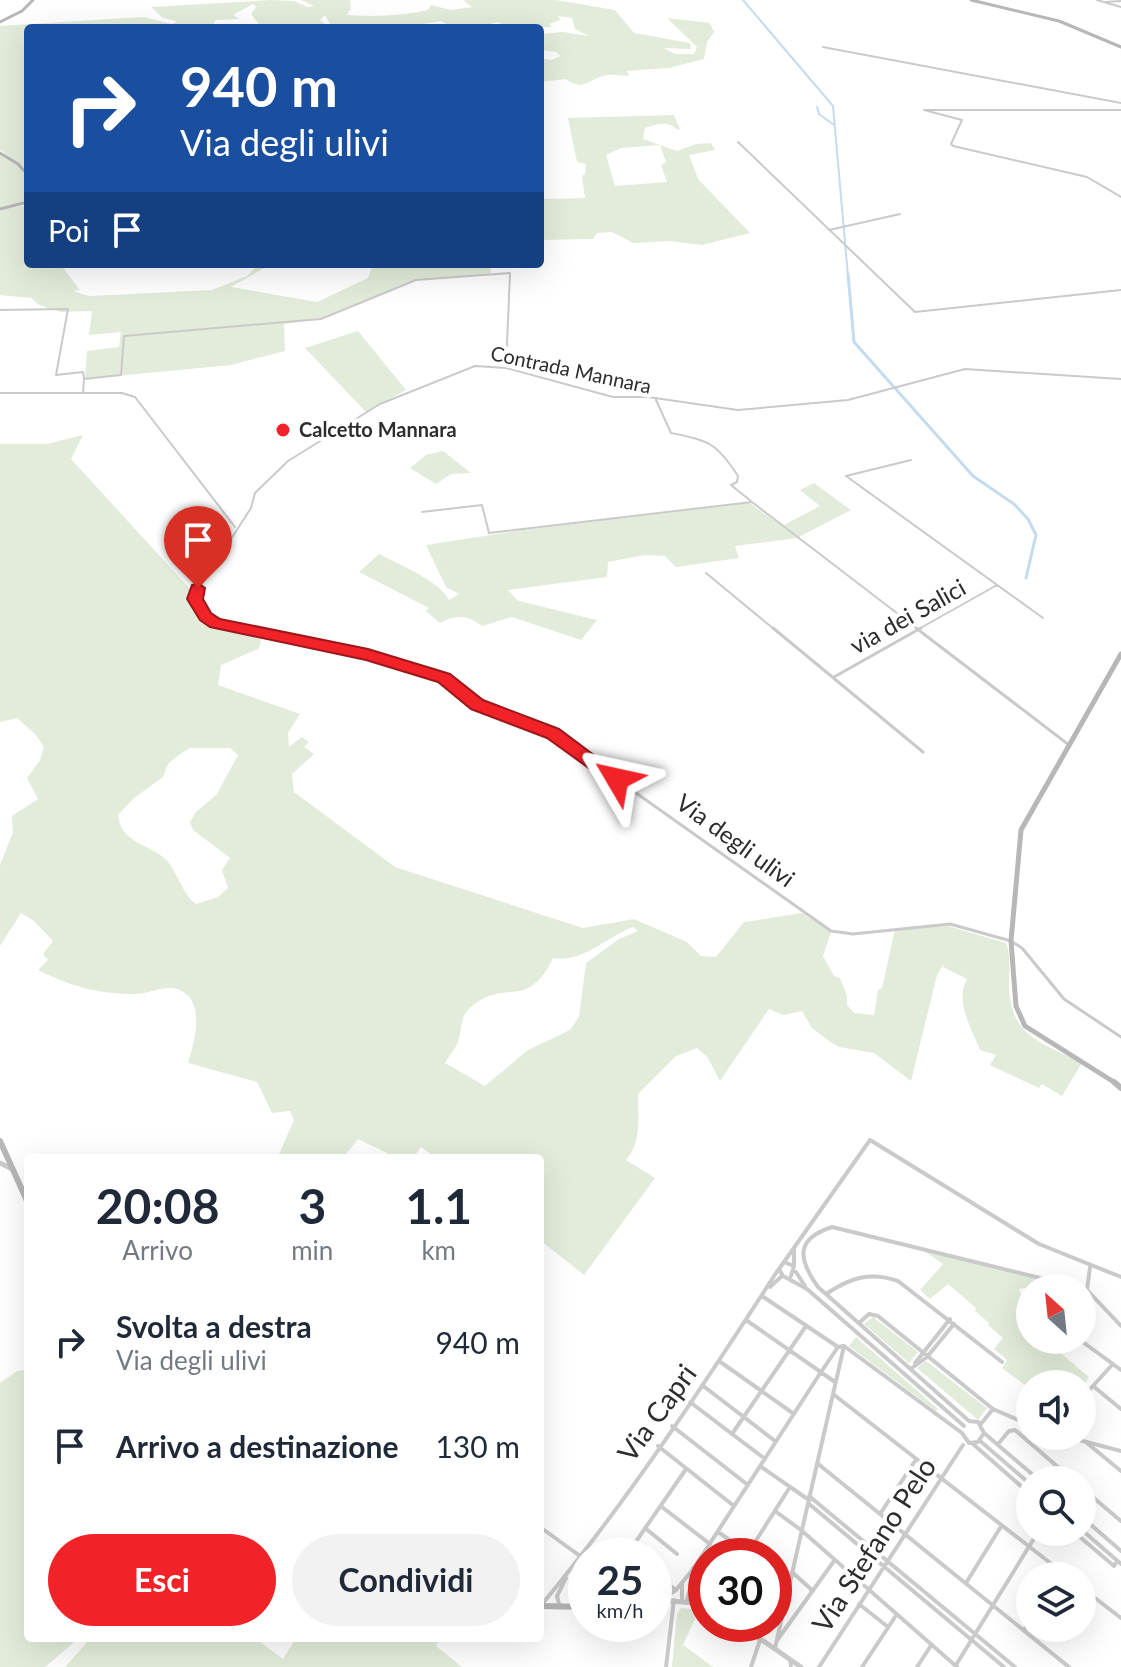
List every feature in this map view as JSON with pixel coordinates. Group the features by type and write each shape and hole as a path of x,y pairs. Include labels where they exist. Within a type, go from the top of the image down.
{"main road":[{"path":"0,22 22,11 33,0"},
{"path":"971,0 1055,20 1121,47"},
{"path":"0,153 24,171"},
{"path":"0,209 24,203"},
{"path":"1121,654 1021,830 1011,941 1016,1006 1025,1026 1107,1076 1121,1088"},
{"path":"0,1141 24,1194"},
{"path":"544,1606 568,1607"}],"street":[{"path":"1098,1 1120,5"},
{"path":"1110,44 1121,41"},
{"path":"823,47 1121,103"},
{"path":"1121,110 924,110 962,120 951,144 953,146 1087,177 1121,197"},
{"path":"738,142 917,312 1121,290"},
{"path":"829,230 900,214"},
{"path":"506,368 504,330 510,317 509,268"},
{"path":"84,379 121,375 124,336 321,319 416,280 510,273"},
{"path":"0,310 68,309 56,375 83,372 83,393"},
{"name":"Contrada Mannara","path":"235,531 251,508 255,493 279,467 380,404 475,366 506,368 604,395 656,400 671,433 705,438 716,443 738,476 737,482 731,485 1069,745"},
{"path":"656,400 738,410 848,400 971,369 1014,375 1121,379"},
{"path":"0,393 122,393 139,400 233,520 235,531"},
{"path":"911,460 846,476 1043,618"},
{"path":"422,512 482,505 489,533 752,502"},
{"name":"Via degli ulivi","path":"235,531 195,595 205,616 215,624 255,629 368,655 444,678 477,704 553,733 831,931 854,934 950,924 1011,941"},
{"path":"706,573 923,752"},
{"name":"via dei Salici","path":"834,677 997,585"},
{"path":"1011,941 1022,948 1064,999 1121,1037"},
{"name":"Via Capri","path":"593,1538 719,1361 794,1245 870,1140 1039,1244 1090,1267"},
{"path":"0,1163 13,1169"},
{"path":"1023,1466 984,1433 980,1425 969,1421 826,1294 804,1270 802,1258 806,1243 818,1230 832,1227 1025,1274"},
{"path":"794,1245 795,1268 807,1289"},
{"path":"784,1262 795,1268"},
{"path":"1088,1274 1090,1267 1121,1277"},
{"name":"Via Capri","path":"763,1294 795,1268"},
{"path":"779,1269 807,1289 964,1426"},
{"path":"826,1294 852,1277 887,1276 910,1286 1002,1362"},
{"path":"763,1294 806,1326 841,1346 963,1436 1016,1482"},
{"path":"1096,1301 1121,1326"},
{"path":"859,1323 873,1314 993,1409 1016,1419"},
{"path":"746,1320 836,1383"},
{"path":"912,1368 922,1352 952,1322"},
{"path":"912,1368 927,1357 952,1322"},
{"path":"732,1434 806,1326"},
{"path":"714,1538 841,1346"},
{"path":"813,1591 792,1572 836,1383 841,1346"},
{"path":"1096,1352 1121,1370"},
{"path":"719,1361 794,1414"},
{"path":"1096,1382 1107,1374 1112,1365"},
{"path":"702,1385 776,1442"},
{"path":"1096,1388 1121,1409"},
{"path":"833,1394 1046,1562"},
{"path":"690,1402 765,1459"},
{"path":"980,1425 993,1409"},
{"path":"963,1436 964,1426 969,1421"},
{"path":"672,1426 748,1485"},
{"path":"998,1444 1009,1431 1015,1430 1057,1466"},
{"path":"971,1443 979,1440 984,1433"},
{"name":"Via Stefano Pelo","path":"819,1667 963,1445 963,1436"},
{"path":"979,1440 1016,1472"},
{"name":"Via Stefano Pelo","path":"963,1445 971,1443"},
{"path":"1096,1444 1121,1451"},
{"path":"658,1446 735,1506"},
{"path":"1096,1450 1121,1471"},
{"path":"880,1514 916,1460"},
{"path":"817,1463 1016,1623"},
{"path":"760,1466 808,1499 1004,1667"},
{"path":"638,1538 686,1469"},
{"path":"759,1538 790,1487"},
{"path":"1096,1500 1121,1521"},
{"path":"661,1506 702,1538"},
{"path":"775,1511 801,1530 956,1667 1029,1547"},
{"path":"966,1583 1001,1526"},
{"path":"645,1528 677,1554"},
{"path":"544,1530 568,1547"},
{"path":"718,1532 727,1538"},
{"path":"1096,1532 1120,1558"},
{"path":"1096,1540 1120,1558"},
{"path":"1090,1546 1114,1566 1120,1558"},
{"path":"776,1645 834,1561"},
{"path":"886,1564 1015,1667"},
{"name":"Via Capri","path":"544,1601 568,1573"},
{"name":"Via Capri","path":"561,1607 557,1596 568,1575"},
{"path":"672,1592 688,1575"},
{"path":"666,1667 684,1580"},
{"path":"672,1587 676,1590"},
{"path":"681,1600 688,1588"},
{"path":"1096,1599 1121,1618"},
{"path":"672,1600 688,1601"},
{"path":"859,1604 888,1627"},
{"path":"862,1667 895,1615"},
{"path":"751,1667 760,1642"},
{"path":"768,1642 776,1645 790,1663 801,1667"},
{"path":"1039,1642 1069,1667"},
{"path":"917,1667 931,1646"}],"green space":[{"path":"272,0 314,6 301,0 350,0 351,8 347,15 368,16 418,12 428,10 431,5 451,10 472,7 463,0 556,0 615,10 634,33 690,43 691,49 664,48 675,54 694,54 697,47 667,18 710,23 714,32 707,42 704,59 669,68 626,71 630,75 607,75 581,85 566,79 544,82 544,59 561,56 544,50 544,34 563,32 589,36 575,29 572,18 558,16 560,20 549,24 552,27 544,27 544,24 446,24 442,21 422,24 330,24 325,15 320,20 325,24 259,24 251,14 256,7 253,4 233,15 240,19 216,20 213,24 172,24 177,21 163,18 151,7"},
{"path":"143,17 172,24 32,24"},
{"path":"24,24 24,168 0,150 0,26"},
{"path":"674,115 680,129 666,124 654,125 645,128 643,139 660,145 677,151 696,144 711,143 715,150 689,155 698,179 750,233 702,245 669,241 633,243 612,232 597,233 593,239 544,240 544,199 585,198 582,176 586,164 577,162 568,118","holes":["660,145 666,162 661,165 667,182 615,186 606,155 621,148"]},
{"path":"0,154 16,163 24,172 24,203 5,209 24,206 24,268 63,268 80,290 73,291 89,296 212,290 247,276 255,268 264,268 231,287 317,302 368,278 372,268 490,268 491,273 413,281 325,318 284,324 285,351 231,365 85,379 87,351 119,347 121,332 89,335 92,311 61,312 39,305 31,298 0,295 0,211 4,209 0,209"},
{"path":"358,331 406,390 366,412 305,348"},
{"path":"83,435 71,459 189,588 200,584 194,598 207,620 258,631 261,642 258,649 221,665 218,685 300,714 288,733 289,747 302,737 309,742 304,747 314,754 292,774 294,792 395,867 583,928 634,919 687,942 701,956 716,957 744,922 802,913 831,932 823,956 834,976 840,978 847,1005 854,1013 874,1015 895,929 948,926 1006,943 1011,1004 1016,1018 1042,1044 1082,1063 1062,1096 1042,1084 1039,1088 990,1065 996,1055 980,1050 963,1006 963,988 967,979 943,967 944,964 937,975 911,1081 874,1053 839,1047 829,1041 812,1028 802,1011 783,1015 769,1009 720,1081 708,1058 697,1048 676,1056 638,1094 637,1138 626,1160 655,1178 584,1275 544,1243 544,1154 431,1154 421,1147 416,1154 389,1154 358,1139 346,1154 279,1154 294,1120 290,1111 272,1113 257,1082 188,1063 196,1019 191,999 183,992 167,988 139,994 109,993 73,984 38,970 48,960 43,954 53,941 34,921 21,913 0,946 0,865 13,832 12,816 38,799 27,778 40,760 44,747 17,718 0,722 0,444 47,444","holes":["190,748 230,748 238,755 217,794 196,812 190,822 193,830 230,858 222,870 228,888 218,897 196,904 168,862 129,836 120,824 118,815 134,798 163,777 168,764","633,927 638,931 619,939 586,963 579,1017 570,1030 528,1050 485,1086 445,1063 457,1044 464,1016 476,1003 535,984 553,958 574,957"]},
{"path":"443,451 471,473 451,474 436,484 410,468 426,455"},
{"path":"814,483 851,510 799,537 784,525 820,506 800,490"},
{"path":"750,503 798,538 735,546 739,558 676,567 665,556 645,555 608,562 607,577 508,590 517,600 597,620 581,640 512,617 482,626 462,617 440,623 426,611 429,608 359,572 379,554 427,579 449,600 459,594 446,587 426,545 522,530"},
{"path":"924,1251 1016,1274 1016,1354 1062,1354 1081,1370 1016,1370 1016,1378 1002,1368 1007,1360 994,1349 1003,1338 975,1311 976,1308 948,1284 930,1299 920,1290 943,1264"},
{"path":"873,1317 918,1352 909,1363 864,1324"},
{"path":"856,1337 938,1409 936,1411 849,1346"},
{"path":"926,1361 987,1408 978,1420 917,1368"},
{"path":"24,1370 24,1642 74,1642 45,1667 0,1667 0,1383 17,1371"},
{"path":"681,1608 688,1609 688,1634 683,1645 713,1667 672,1667 677,1614"},
{"path":"87,1642 260,1642 283,1659 294,1642 438,1642 436,1646 462,1667 65,1667"}],"waterway":[{"path":"743,0 833,106 848,276"},
{"path":"817,107 819,114 834,125"},
{"path":"848,274 854,342 973,476 1014,504 1028,519 1036,535 1026,578"}],"place":[{"name":"Calcetto Mannara","path":"283,430"}],"route":[{"path":"198,588 195,599 205,616 215,624 255,629 368,655 444,678 477,704 553,733 617,779"}]}
